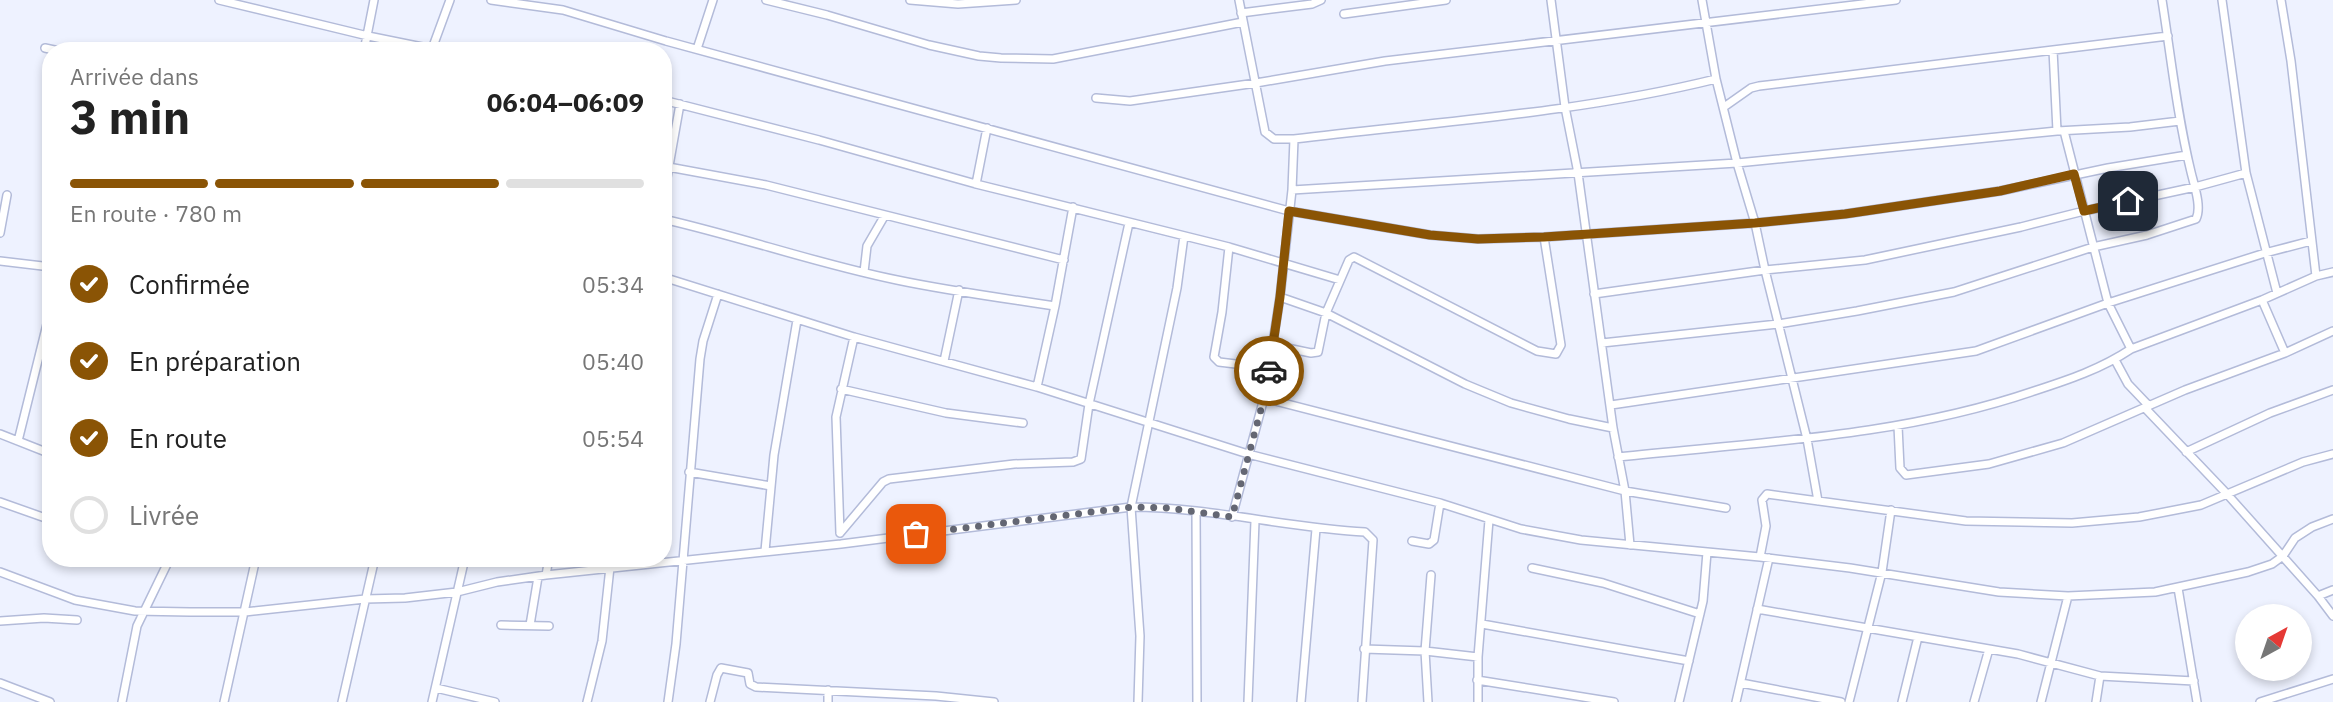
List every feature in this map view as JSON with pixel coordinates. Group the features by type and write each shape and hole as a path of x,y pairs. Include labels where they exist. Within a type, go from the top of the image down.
{"street":[{"path":"219,0 392,42"},
{"path":"366,42 374,0"},
{"path":"435,42 450,0"},
{"path":"491,0 563,10 1289,211 1430,235 1478,239 1544,237 1755,223 1845,214 1965,197 2074,174 2187,155"},
{"path":"697,49 713,0"},
{"path":"766,0 979,56 1054,59 1321,0"},
{"path":"910,0 958,4 1016,0"},
{"path":"1239,0 1266,135 1273,139 1294,139 1565,107 1656,93 1716,79"},
{"path":"1344,14 1446,0"},
{"path":"1551,0 1565,107 1578,173 1625,491 1630,545"},
{"path":"1702,0 1716,79 1755,223 1807,439 1818,501"},
{"path":"1096,98 1130,101 1385,61 1896,0"},
{"path":"1602,343 1778,324 1857,312 1954,292 2093,247 2147,235 2196,219 2199,213 2195,187 2180,121 2162,0"},
{"path":"2222,0 2246,173 2277,293"},
{"path":"2281,0 2291,61 2316,276"},
{"path":"1724,107 1751,88 1759,86 2168,36"},
{"path":"2053,50 2061,131 2108,303 2132,349"},
{"path":"672,102 819,139 976,184 1229,247 1340,280"},
{"path":"672,140 680,104"},
{"path":"1292,190 1737,163 2180,121"},
{"path":"976,184 987,128"},
{"path":"1232,517 1264,398 1273,345 1292,190 1294,139"},
{"path":"672,168 766,185 1064,260"},
{"path":"1594,294 1765,270 1865,260 2021,227 2246,173"},
{"path":"0,233 7,195"},
{"path":"1037,387 1073,207"},
{"path":"864,272 867,246 885,215"},
{"path":"672,221 864,272 1055,306"},
{"path":"840,533 883,482 889,479 1014,464 1078,461 1083,457 1089,404 1129,223"},
{"path":"1138,702 1140,636 1132,507 1177,288 1184,236"},
{"path":"1273,345 1316,354 1320,347 1326,313 1349,260 1354,257 1537,351 1551,355 1558,352 1561,345 1544,237"},
{"path":"1611,405 1976,351 2108,303 2265,253 2311,242"},
{"path":"1229,247 1214,357 1219,362 1269,368"},
{"path":"0,261 42,264"},
{"path":"1618,457 1807,439 1898,426 1990,406 2080,376 2132,349 2262,300 2316,276 2333,272"},
{"path":"672,280 854,337 1037,387 1248,454 1440,503 1489,520 1551,536 1882,572 1999,592 2068,596 2155,592 2267,566 2283,556 2295,538 2312,527 2333,519"},
{"path":"944,361 959,290"},
{"path":"675,702 668,702 700,359 718,294"},
{"path":"1280,297 1326,313 1465,384 1511,403 1614,428"},
{"path":"2262,300 2284,353"},
{"path":"765,551 774,456 797,320"},
{"path":"1898,426 1900,468 1906,475 1989,464 2063,443 2185,390 2284,353 2333,331"},
{"path":"841,544 836,436 841,389 854,337"},
{"path":"18,441 42,344"},
{"path":"2115,360 2128,384 2147,407 2250,523 2283,556 2333,616"},
{"path":"841,389 946,413 1023,423"},
{"path":"2186,452 2270,413 2333,390"},
{"path":"1264,398 1625,491 1726,508"},
{"path":"0,434 42,450"},
{"path":"1736,702 1757,609 1765,558 1764,496 1777,495 1966,521 2072,523 2139,517 2201,505 2304,462 2333,454"},
{"path":"689,472 771,486"},
{"path":"0,502 42,517"},
{"path":"1412,541 1430,544 1434,540 1440,503"},
{"path":"672,561 841,544 1132,507 1169,508 1316,529 1365,532 1372,538 1362,702"},
{"path":"1849,702 1882,572 1891,510"},
{"path":"1196,512 1197,702"},
{"path":"1478,702 1478,657 1489,520"},
{"path":"1248,702 1255,521"},
{"path":"1301,702 1316,529"},
{"path":"1679,702 1700,614 1707,552"},
{"path":"122,702 137,626 163,567"},
{"path":"224,702 254,567"},
{"path":"342,702 373,567"},
{"path":"432,702 463,567"},
{"path":"530,625 546,567"},
{"path":"0,572 75,600 144,611 245,612 457,592 497,582 625,567"},
{"path":"1532,568 1602,583 1700,614"},
{"path":"587,702 602,641 609,569"},
{"path":"1428,702 1425,651 1431,575"},
{"path":"2178,588 2197,702"},
{"path":"2318,596 2333,590"},
{"path":"2041,702 2068,596"},
{"path":"1757,609 1989,649 2100,676 2194,681"},
{"path":"0,621 44,618 77,620"},
{"path":"1482,624 1689,661"},
{"path":"501,625 550,626"},
{"path":"1902,702 1918,637"},
{"path":"1364,649 1425,651 1478,657"},
{"path":"1974,702 1989,649"},
{"path":"710,702 721,668 748,673 753,687 828,690 879,698 994,702"},
{"path":"2096,702 2100,676"},
{"path":"2260,702 2333,679"},
{"path":"1477,680 1614,702"},
{"path":"0,683 50,702"},
{"path":"1741,683 1841,702"},
{"path":"436,688 495,702"},
{"path":"828,690 828,702"}],"way so far":[{"path":"916,534 1132,507 1169,508 1232,517 1269,371"}],"route":[{"path":"1269,371 1289,211 1430,235 1478,239 1565,236 1845,214 2000,191 2074,174 2084,211 2128,201"}]}
